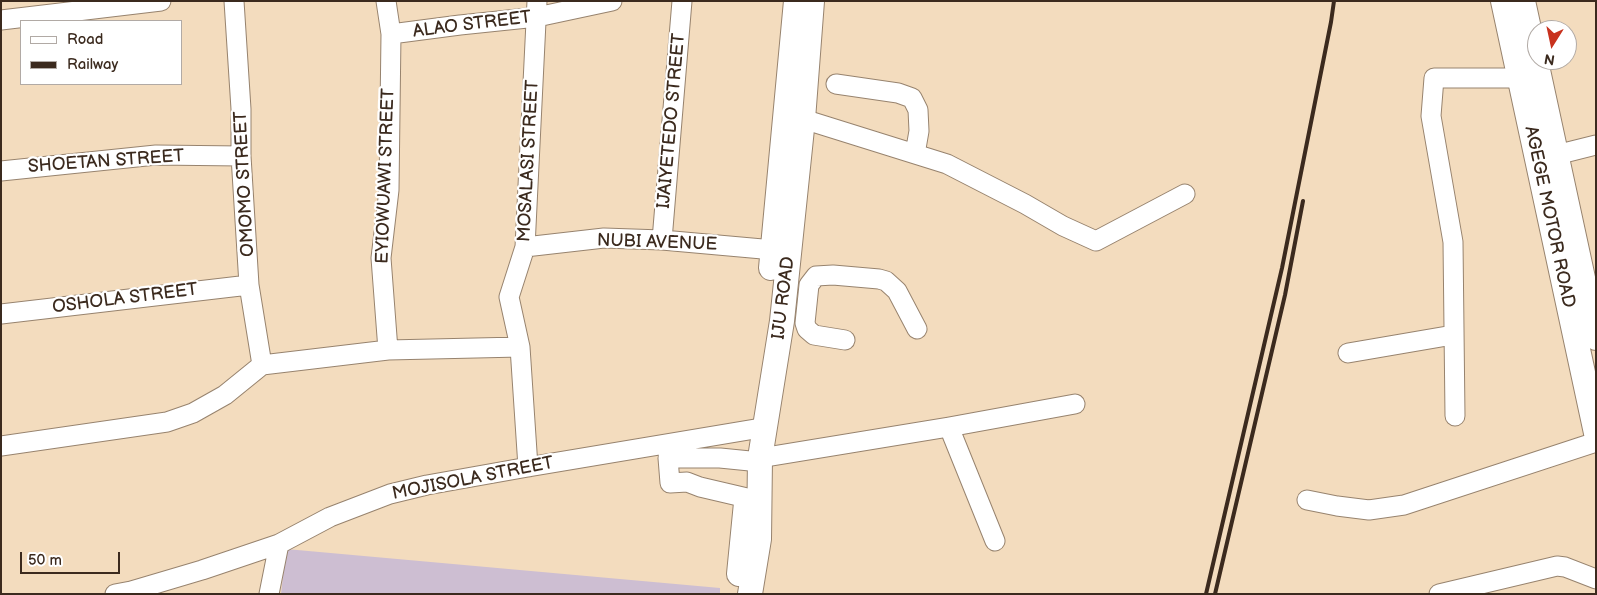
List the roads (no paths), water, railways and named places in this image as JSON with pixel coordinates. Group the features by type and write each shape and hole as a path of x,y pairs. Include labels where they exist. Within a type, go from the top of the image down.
{"main road":[{"name":"IJU ROAD","path":"737,594 746,498 782,321 781,250 796,1"},
{"name":"IJU ROAD","path":"750,594 759,539 755,460 756,429 781,250 803,119 812,1"},
{"name":"AGEGE MOTOR ROAD","path":"1503,1 1596,433"},
{"name":"AGEGE MOTOR ROAD","path":"1523,1 1596,338"}],"street":[{"path":"1,20 161,1"},
{"name":"OMOMO STREET","path":"234,1 249,285 262,365"},
{"name":"EYIOWUAWI STREET","path":"386,1 391,34 389,190 381,258 388,350"},
{"name":"ALAO STREET","path":"391,34 460,25 537,9 612,1"},
{"name":"IJAIYETEDO STREET","path":"662,240 682,1"},
{"name":"MOSALASI STREET","path":"528,467 520,347 509,297 525,247 537,9"},
{"path":"1455,416 1453,242 1431,116 1434,78 1519,78"},
{"path":"836,84 898,93 912,98 918,110 919,131 915,154"},
{"path":"803,119 947,164 1096,242 1185,194"},
{"path":"1556,155 1596,145"},
{"name":"SHOETAN STREET","path":"1,171 156,155 241,156"},
{"name":"NUBI AVENUE","path":"525,247 604,238 662,240 781,250"},
{"path":"845,340 814,336 808,332 806,323 810,282 819,275 879,279 890,283 900,296 917,329"},
{"name":"OSHOLA STREET","path":"1,314 249,285"},
{"path":"782,321 806,323"},
{"path":"1348,353 1454,335"},
{"path":"1,446 168,422 193,413 225,395 262,365 388,350 520,347"},
{"path":"746,498 687,482 670,483 668,458 755,460 1075,404"},
{"path":"949,427 995,541"},
{"name":"MOJISOLA STREET","path":"115,594 202,570 278,544 330,517 390,494 427,485 528,467 756,429"},
{"path":"1308,500 1369,510 1404,504 1596,442"},
{"path":"268,593 278,544"},
{"path":"1438,594 1557,566 1565,567 1596,579"}],"railway":[{"path":"1206,594 1282,268 1334,1"},
{"path":"1215,594 1285,295 1303,201"}]}
